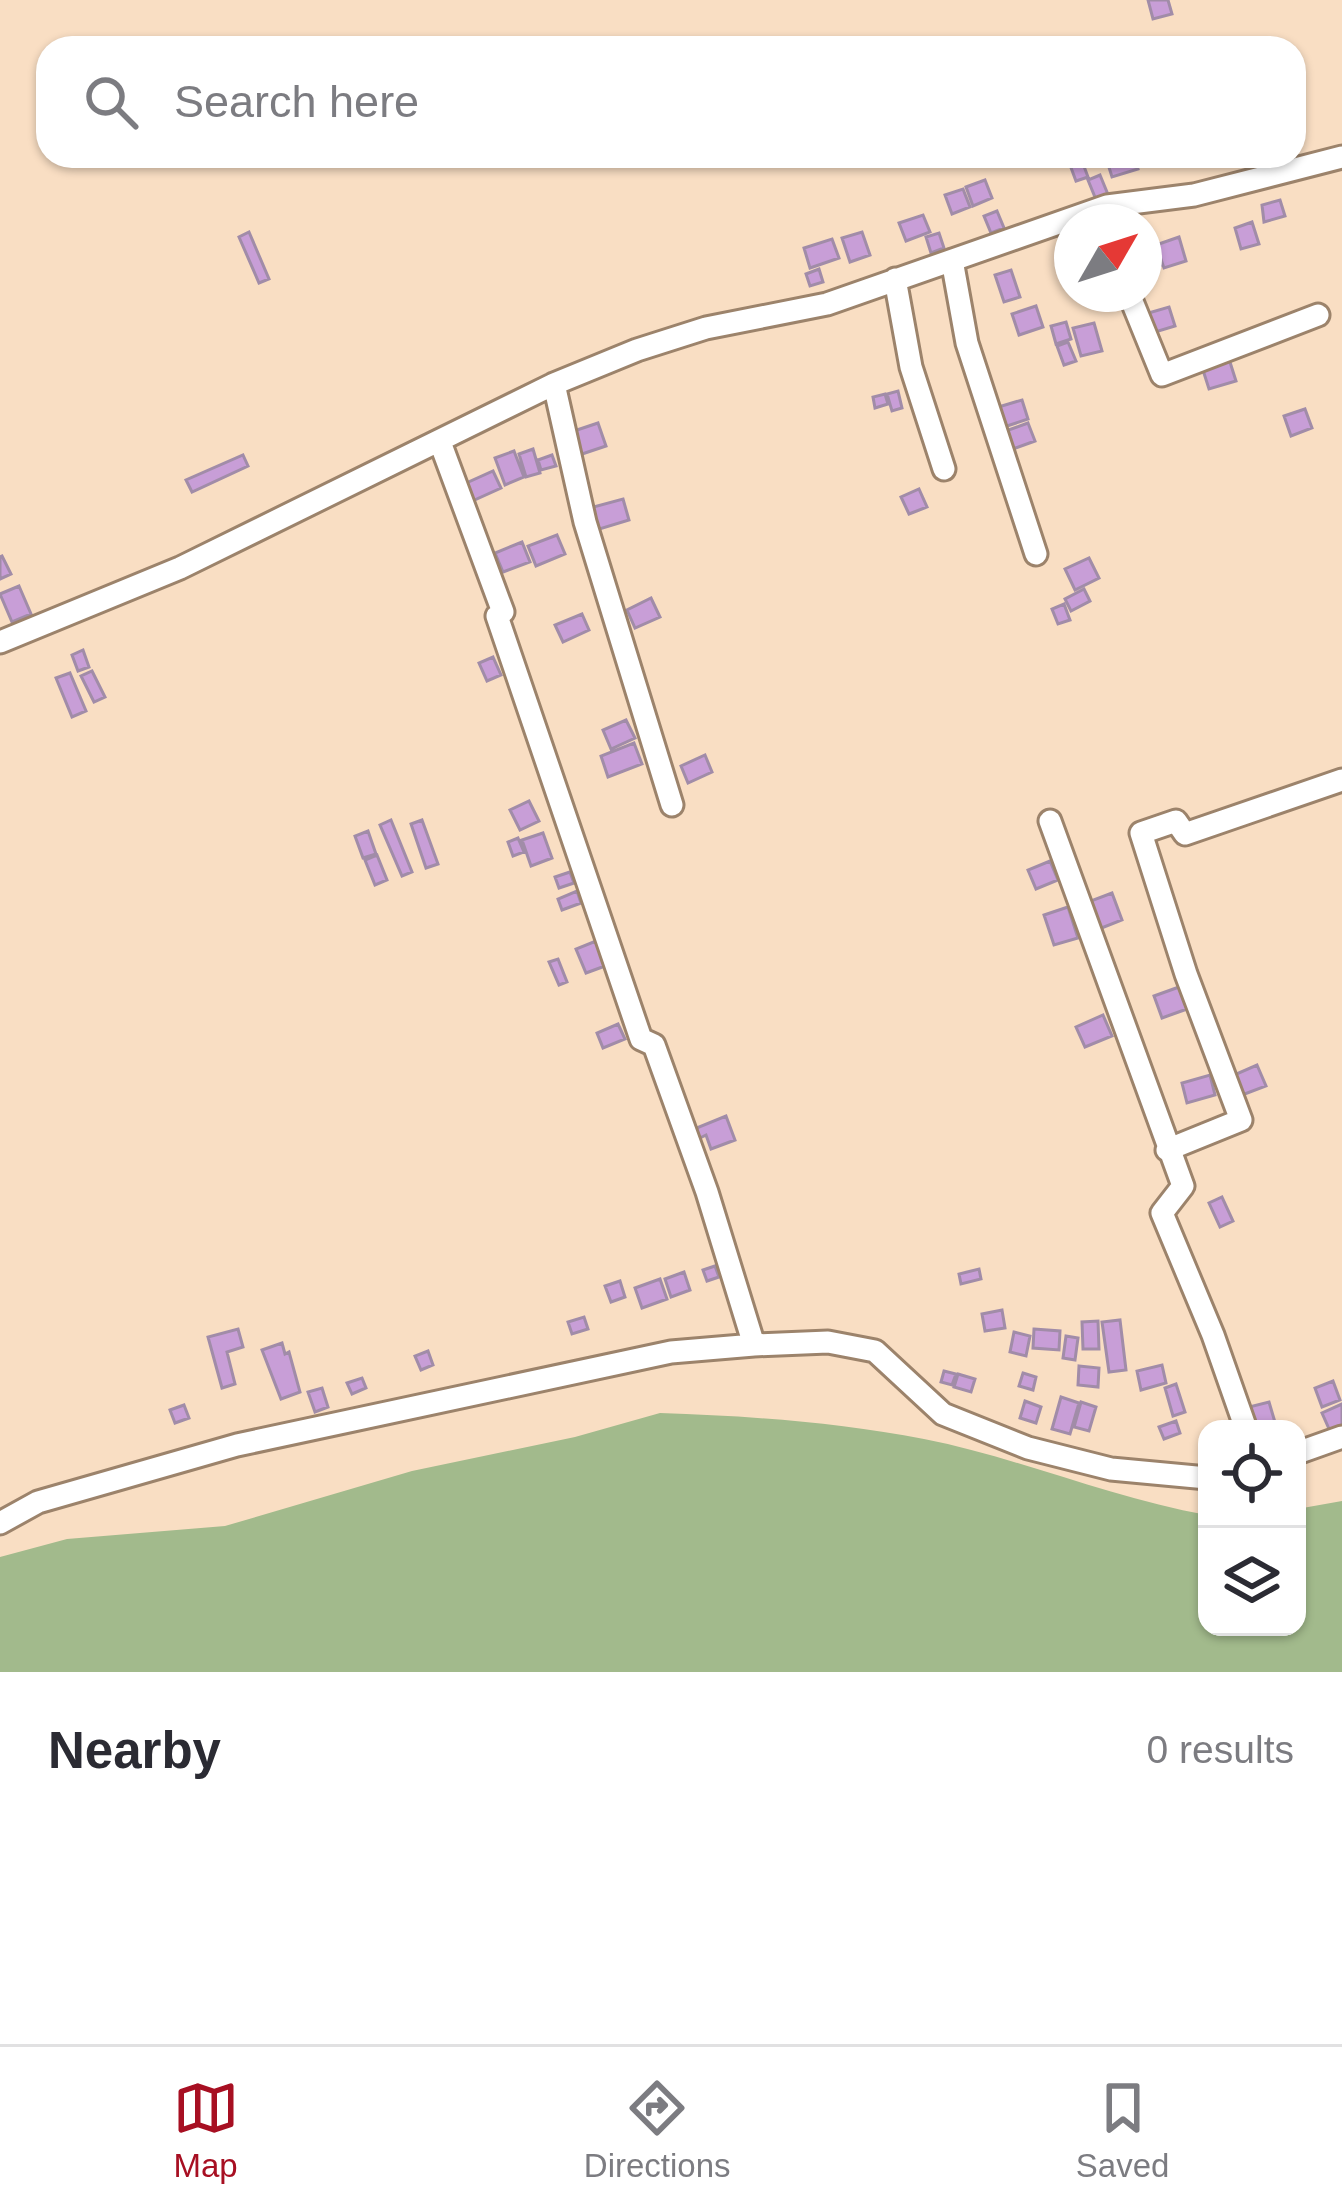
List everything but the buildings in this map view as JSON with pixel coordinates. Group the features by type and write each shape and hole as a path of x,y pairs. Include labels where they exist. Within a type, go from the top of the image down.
{"street":[{"path":"1306,166 1342,157"},
{"path":"1154,204 1299,168"},
{"path":"0,642 180,568 554,384 706,328 827,304 1054,230"},
{"path":"952,260 967,343 1036,554"},
{"path":"895,279 911,368 944,469"},
{"path":"1136,312 1162,375 1318,315"},
{"path":"554,384 584,523 672,805"},
{"path":"440,442 503,612 497,616 641,1039 654,1045 707,1192 754,1345"},
{"path":"1167,1150 1241,1120 1186,974 1141,833 1176,821 1185,833 1342,780"},
{"path":"1049,821 1183,1186 1162,1213 1243,1420"},
{"path":"0,1522 38,1502 237,1445 671,1352 828,1342 874,1351 943,1414 1028,1448 1111,1469 1198,1477"},
{"path":"1306,1450 1342,1437"}],"green space":[{"path":"660,1413 859,1428 995,1456 1198,1513 1198,1636 1306,1636 1306,1507 1342,1501 1342,1672 0,1672 0,1557 67,1539 225,1526 412,1471 575,1437"}]}
